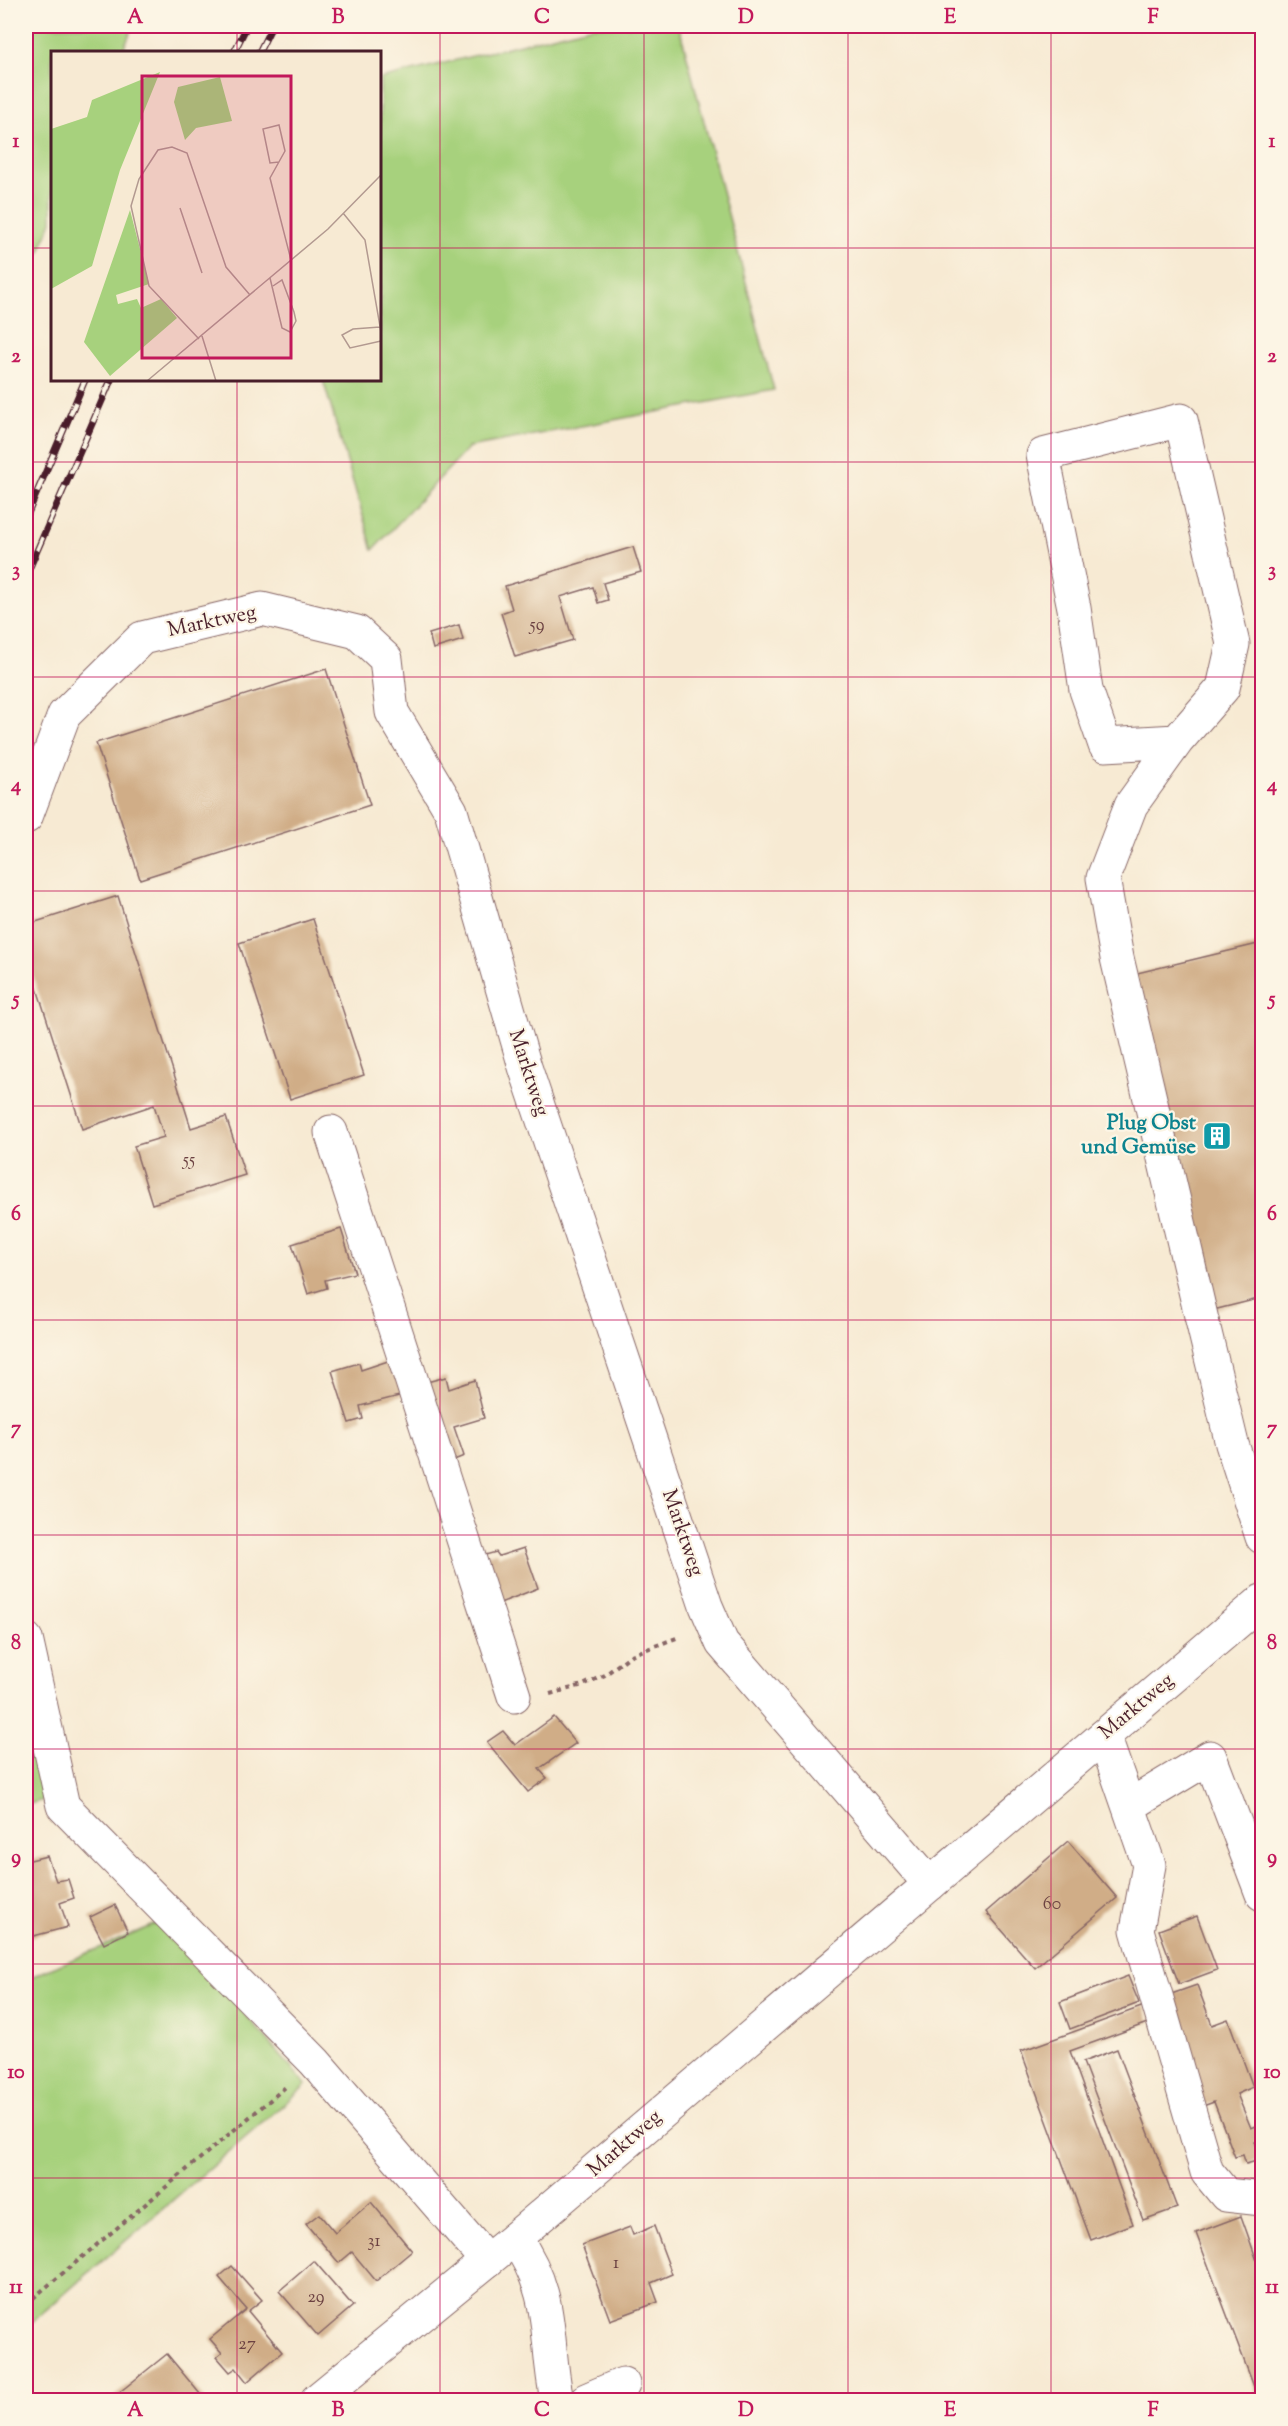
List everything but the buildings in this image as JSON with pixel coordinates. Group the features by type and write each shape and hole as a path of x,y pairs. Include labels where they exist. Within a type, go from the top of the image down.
{"street":[{"path":"1177,741 1105,745 1086,690 1074,608 1043,455 1180,420 1233,644 1223,688 1177,741 1131,805 1102,878 1117,958 1232,1444 1263,1537"},
{"name":"Marktweg","path":"26,818 64,715 142,638 262,609 357,632 386,659 392,712 451,811 525,1067 722,1643 930,1884"},
{"path":"331,1132 514,1696"},
{"name":"Marktweg","path":"317,2400 515,2238 1263,1601"},
{"path":"26,1639 63,1806 315,2062 487,2261"},
{"path":"1104,1736 1149,1865 1137,1930 1207,2172 1226,2195 1263,2199"},
{"path":"1128,1806 1210,1757 1263,1894"},
{"path":"515,2238 532,2262 545,2300 557,2400"},
{"path":"586,2400 623,2385"}],"path":[{"path":"514,1696 545,1695 584,1685 605,1675 632,1655 714,1624"},
{"path":"26,2304 315,2062"}],"green space":[{"path":"26,26 133,26 122,51 51,51 51,224 26,287"},
{"path":"593,26 679,26 774,390 469,447 373,550 323,381 381,381 381,79"},
{"path":"26,1616 64,1794 26,1805"},
{"path":"164,1921 306,2085 26,2327 26,1979"}],"railway":[{"path":"234,51 247,26"},
{"path":"260,51 272,26"},
{"path":"26,518 85,381"},
{"path":"26,576 111,381"}],"place":[{"name":"Plug Obst und Gemüse","path":"1217,1136"}]}
